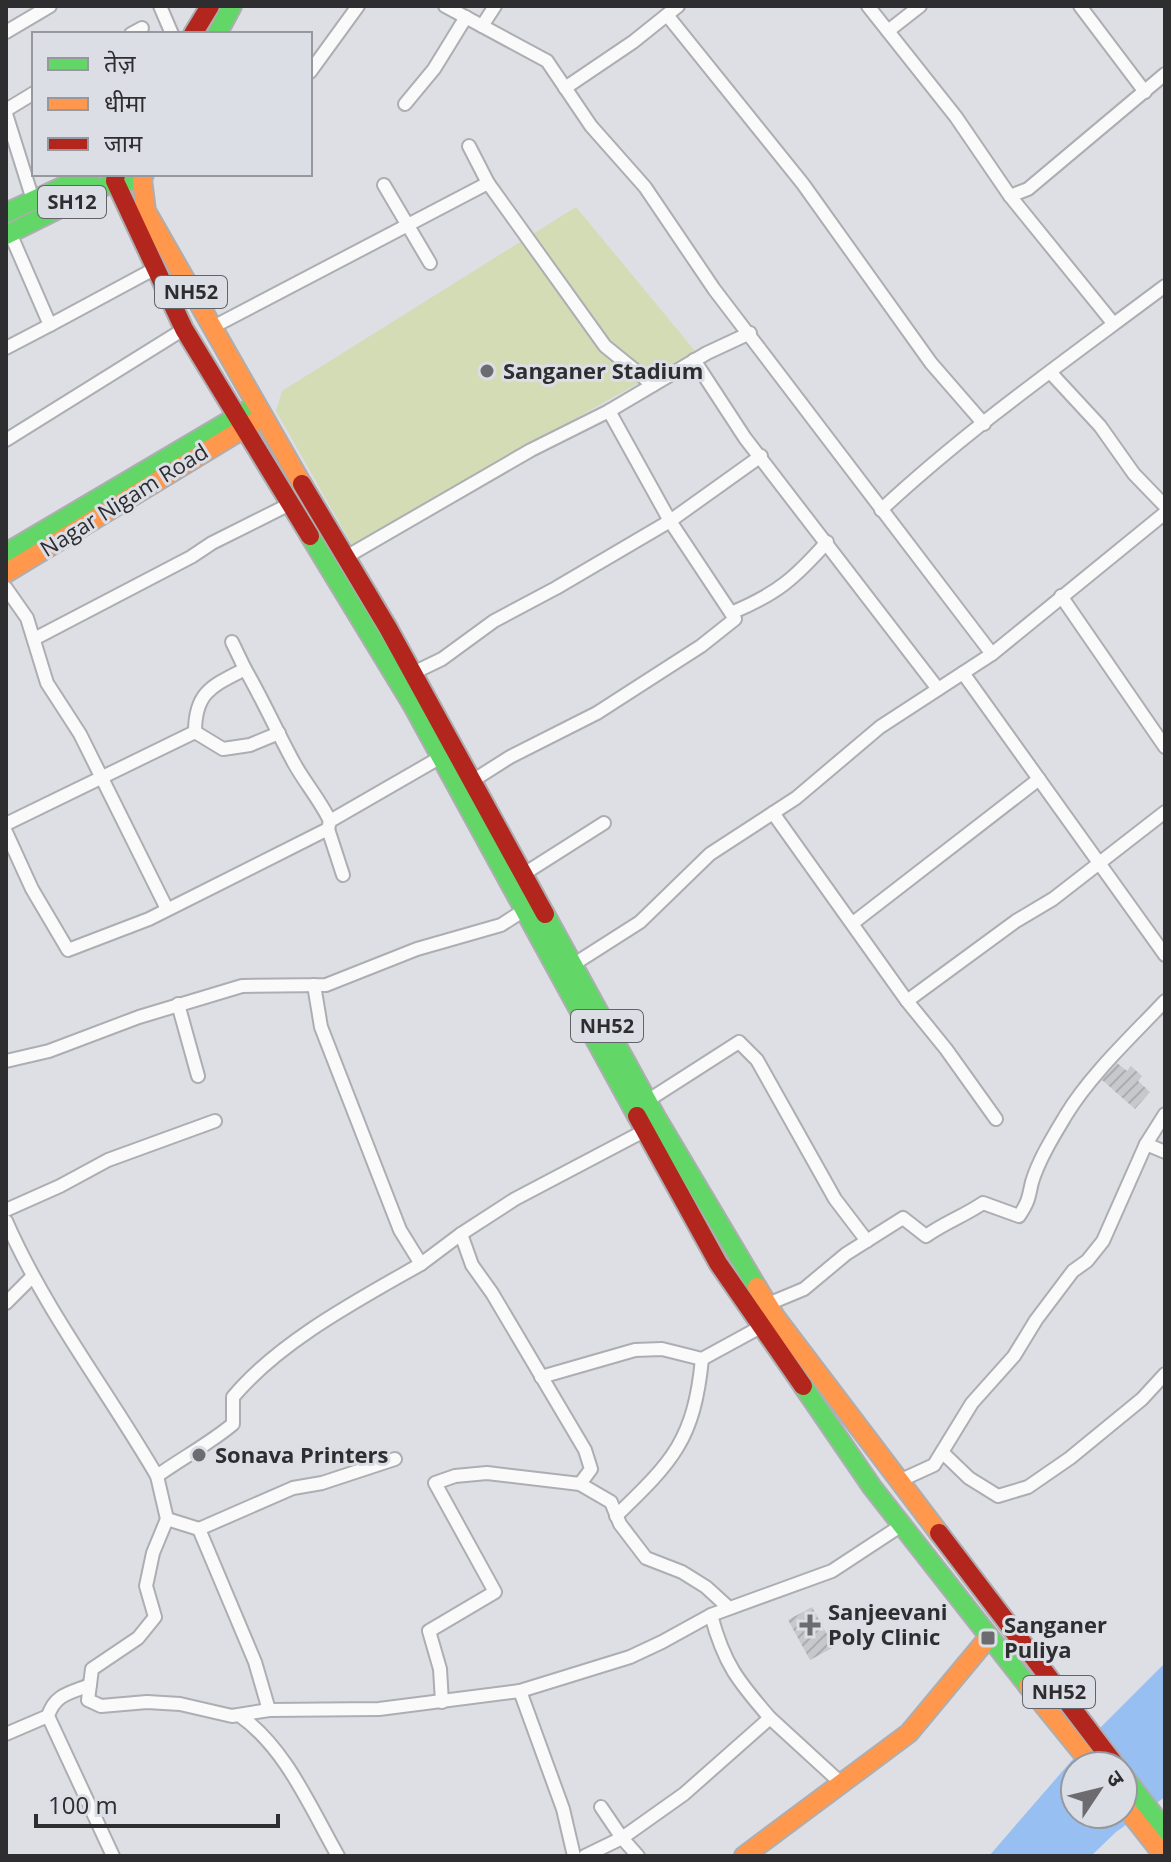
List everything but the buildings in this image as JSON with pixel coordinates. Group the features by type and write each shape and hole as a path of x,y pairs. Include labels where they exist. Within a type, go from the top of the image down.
{"main road":[{"path":"194,32 210,6"},
{"path":"218,32 232,6"},
{"path":"6,213 86,176"},
{"name":"SH12","path":"8,234 115,178 143,177"},
{"name":"NH52","path":"143,177 146,211 259,412 413,673 466,785 567,970 646,1130 718,1263 902,1525 988,1638 1080,1750"},
{"name":"NH52","path":"115,178 184,329 412,704 441,757 466,785"},
{"path":"240,422 259,412"},
{"name":"Nagar Nigam Road","path":"6,553 240,422"},
{"name":"Nagar Nigam Road","path":"6,573 240,422"},
{"name":"NH52","path":"567,970 768,1304 1104,1750"},
{"path":"744,1856 909,1733 988,1638"},
{"path":"1139,1796 1165,1830"},
{"path":"1139,1824 1164,1856"}],"street":[{"path":"6,32 50,6"},
{"path":"160,6 171,32"},
{"path":"312,69 358,6"},
{"path":"445,6 547,61 591,126 645,187 714,289 992,654"},
{"path":"482,26 495,6"},
{"path":"565,88 633,42 678,6"},
{"path":"868,6 956,117 1010,196 1113,323"},
{"path":"888,31 920,6"},
{"path":"1080,6 1145,92"},
{"path":"667,15 803,184 931,363 984,424"},
{"path":"405,104 434,69 466,17"},
{"path":"1010,196 1028,189 1165,74"},
{"path":"32,94 6,112 10,140 33,200"},
{"path":"469,146 488,183 605,346 653,385"},
{"path":"211,328 488,183"},
{"path":"384,185 430,263"},
{"path":"8,234 50,325"},
{"path":"6,348 154,269"},
{"path":"881,510 926,468 1165,286"},
{"path":"6,440 184,329"},
{"path":"346,557 531,450 609,411 694,360 750,333"},
{"path":"694,360 745,438 938,689"},
{"path":"1050,372 1100,426 1134,474 1165,506"},
{"path":"466,785 510,757 597,713 687,655 735,619 670,521 609,411"},
{"path":"413,673 442,659 494,621 670,521 761,456"},
{"path":"34,639 290,504"},
{"path":"567,970 640,922 710,854 796,798 880,727 992,654 1165,513"},
{"path":"731,613 764,599 795,577 827,542"},
{"path":"6,588 27,618 47,683 80,734 167,909"},
{"path":"1061,596 1165,747"},
{"path":"232,642 295,764 319,799 343,875"},
{"path":"195,732 195,711 212,686 245,669"},
{"path":"963,673 1165,955"},
{"path":"6,824 195,732"},
{"path":"195,732 223,749 250,745 279,733"},
{"path":"6,832 32,889 68,950 149,919 329,825 441,757"},
{"path":"853,923 1039,779"},
{"path":"907,1001 1016,921 1053,899 1165,812"},
{"path":"773,813 875,958 996,1119"},
{"path":"517,878 604,823"},
{"path":"6,1061 49,1051 178,1004 242,986 326,985 417,949 501,925 532,906"},
{"path":"314,985 321,1027 400,1230 421,1264"},
{"path":"768,1304 804,1289 903,1218 926,1236 983,1203 1019,1216 1030,1199 1032,1183 1049,1145 1068,1111 1165,1001"},
{"path":"178,1004 198,1076"},
{"path":"647,1101 739,1042 757,1060 835,1199 867,1241"},
{"path":"899,1481 934,1465 972,1403 1014,1356 1036,1320 1073,1271 1087,1261 1103,1241 1146,1144 1165,1114"},
{"path":"6,1210 108,1160 215,1121"},
{"path":"157,1476 214,1440 233,1424 233,1397 281,1352 421,1264 515,1199 646,1130"},
{"path":"1146,1144 1165,1152"},
{"path":"6,1221 32,1277 157,1476 167,1519 153,1553 146,1586 155,1617 138,1638 92,1669 88,1700 101,1706 180,1704 232,1716 269,1710 379,1709 520,1691 630,1657 711,1615 832,1571 902,1525"},
{"path":"461,1234 472,1265 492,1293 585,1450 591,1469 580,1484"},
{"path":"6,1303 32,1277"},
{"path":"541,1377 635,1350 662,1349 702,1359 764,1325"},
{"path":"616,1516 655,1479 681,1445 698,1401 702,1359"},
{"path":"942,1452 969,1478 998,1496 1028,1487 1142,1399 1165,1374"},
{"path":"167,1519 199,1529 293,1488 322,1483 395,1459"},
{"path":"442,1702 440,1669 429,1631 495,1592 435,1483 455,1476 487,1473 580,1484 611,1502 616,1516 646,1558 682,1572 706,1587 729,1608"},
{"path":"199,1529 255,1662 269,1710"},
{"path":"711,1615 719,1646 737,1680 770,1718 842,1784"},
{"path":"90,1685 63,1695 52,1703 48,1716 113,1856"},
{"path":"520,1691 563,1809 574,1856"},
{"path":"239,1715 257,1727 286,1766 338,1856"},
{"path":"6,1734 48,1716"},
{"path":"585,1856 622,1838 684,1794 770,1718"},
{"path":"601,1807 638,1856"}],"green space":[{"name":"Sanganer Stadium","path":"576,207 695,351 352,545 276,411 282,391"}],"water":[{"path":"1165,1663 1165,1797 1139,1816 1139,1750 1081,1750"},
{"path":"1059,1775 1059,1830 1119,1830 1091,1856 989,1856"}],"traffic: fast":[{"path":"218,32 232,6"},
{"path":"6,213 86,176"},
{"path":"6,235 115,181 142,180"},
{"path":"6,553 248,410"},
{"path":"310,536 412,704 637,1116"},
{"path":"545,914 656,1117 757,1287"},
{"path":"803,1386 872,1487 1028,1686"},
{"path":"1139,1796 1165,1830"}],"traffic: slow":[{"path":"143,176 146,211 302,484"},
{"path":"6,573 253,423"},
{"path":"757,1287 776,1318 939,1533"},
{"path":"744,1856 909,1733 988,1638"},
{"path":"1028,1686 1080,1750"},
{"path":"1139,1824 1164,1856"}],"traffic: jam":[{"path":"194,32 210,6"},
{"path":"116,176 115,181 184,329 310,536"},
{"path":"302,484 388,628 545,914"},
{"path":"637,1116 718,1263 803,1386"},
{"path":"939,1533 1104,1750"}],"place":[{"name":"Sanganer Stadium","path":"487,371"},
{"name":"Sonava Printers","path":"199,1455"},
{"name":"Sanjeevani Poly Clinic","path":"810,1625"},
{"name":"Sanganer Puliya","path":"988,1638"}]}
